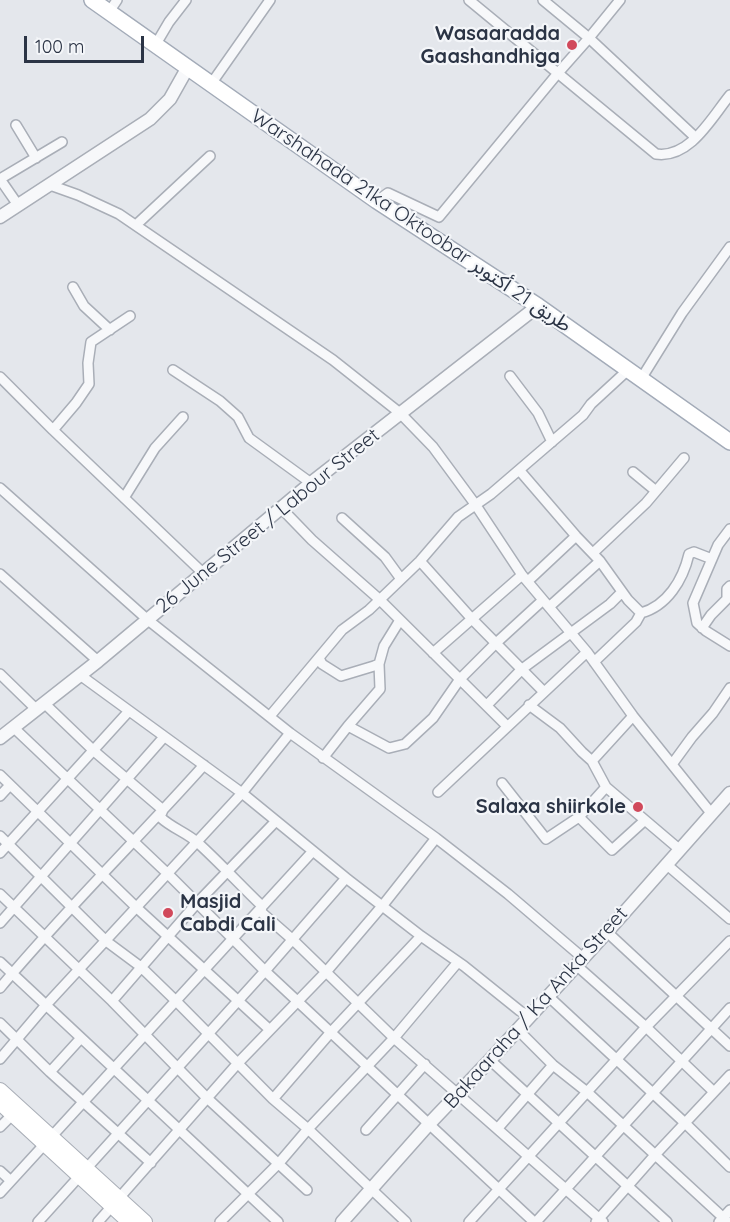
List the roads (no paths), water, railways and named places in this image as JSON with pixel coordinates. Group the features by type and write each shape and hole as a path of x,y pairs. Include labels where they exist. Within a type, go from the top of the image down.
{"main road":[{"name":"Warshahada 21ka Oktoobar طريق 21 أكتوبر","path":"92,0 113,6 156,44 211,84 378,201 538,306 730,442"},
{"path":"0,1090 48,1141 83,1173 116,1203 145,1222"},
{"path":"0,1103 12,1115 48,1141"},
{"path":"116,1203 129,1222"}],"street":[{"path":"156,44 186,0"},
{"path":"211,84 270,0"},
{"path":"469,0 656,154 670,155 680,151 695,137 730,94"},
{"path":"543,0 589,38 695,137"},
{"path":"378,201 388,193 439,217 620,0"},
{"path":"0,217 150,119 170,99 189,67"},
{"path":"16,125 36,158"},
{"path":"18,204 0,179 62,142"},
{"path":"136,225 210,156"},
{"path":"50,185 104,206 136,225 333,360 400,413 433,447 525,578 587,652 633,716 711,813"},
{"path":"641,379 682,313 730,247"},
{"path":"73,287 84,306 110,330"},
{"name":"26 June Street / Labour Street","path":"5,733 98,661 311,483 538,306"},
{"path":"52,430 89,384 88,363 91,342 130,316"},
{"path":"270,716 342,630 369,610 420,561 458,517 520,471 583,415 591,404 628,369"},
{"path":"172,370 220,401 238,417 249,438 311,483"},
{"path":"510,376 538,413 552,442"},
{"path":"0,377 52,430 204,574"},
{"path":"124,498 155,448 183,417"},
{"path":"593,553 656,491 684,458"},
{"path":"520,471 600,561 622,592 641,613"},
{"path":"633,472 656,491"},
{"path":"0,488 148,620 290,733 436,838 508,894 714,1092"},
{"path":"282,509 312,540 379,599 507,726"},
{"path":"342,518 385,557 401,579"},
{"path":"730,529 718,545 693,603 697,623 730,646"},
{"path":"433,653 576,536"},
{"path":"594,662 636,622 641,613 651,610 665,600 679,581 690,553 694,552 712,559"},
{"path":"420,561 495,644 544,692"},
{"path":"348,726 389,748 401,746 433,718 460,679 495,644 600,561"},
{"path":"0,574 98,661"},
{"path":"702,628 711,615 728,599 730,586"},
{"path":"487,705 522,669 610,604 622,592"},
{"path":"323,758 381,687 379,664 384,646 400,620"},
{"path":"438,792 587,652"},
{"path":"319,658 322,664 341,676 379,664"},
{"path":"0,674 163,810"},
{"path":"80,675 242,793 346,878 520,1011 526,1014 534,1010"},
{"path":"673,763 713,713 730,687"},
{"path":"530,705 560,728 592,761 606,787 679,849"},
{"path":"0,853 129,711"},
{"path":"592,761 633,716"},
{"path":"5,733 67,779 135,842 265,971 535,1222 730,1008"},
{"path":"0,1059 46,1005 242,793 290,733"},
{"path":"0,922 164,737"},
{"path":"0,988 101,873 135,842 204,765"},
{"path":"0,775 137,908 270,1030"},
{"path":"502,783 546,839 579,817 606,787"},
{"path":"0,796 10,785"},
{"name":"Bakaaraha / Ka Anka Street","path":"342,1222 429,1124 607,932 711,813 729,797"},
{"path":"163,810 160,817 173,829 178,829 197,842 262,906"},
{"path":"579,817 612,850 644,821"},
{"path":"112,1001 197,903 276,821"},
{"path":"0,836 106,940 141,967 177,1001 273,1099 308,1128 406,1222"},
{"path":"98,1222 238,1063 326,972 436,838"},
{"path":"0,1193 313,851"},
{"path":"666,864 730,919"},
{"path":"38,1222 293,940 346,878"},
{"path":"0,894 112,1001 207,1098 307,1190"},
{"path":"262,906 261,912 394,1038 498,1128 599,1221 655,1155 730,1075"},
{"path":"607,932 730,1046"},
{"path":"273,1099 331,1032 421,936"},
{"path":"469,1222 646,1027 730,941"},
{"path":"0,962 278,1222"},
{"path":"220,1222 279,1163 308,1128 394,1038 458,962"},
{"path":"548,996 730,1167"},
{"path":"0,1023 50,1072 151,1162"},
{"path":"517,1029 553,1065 587,1092 725,1218"},
{"path":"50,1072 81,1038"},
{"path":"490,1060 667,1222"},
{"path":"366,1130 425,1064"},
{"path":"498,1128 553,1065"},
{"path":"0,1127 12,1115"},
{"path":"0,1171 11,1181"}],"place":[{"name":"Wasaaradda Gaashandhiga","path":"572,45"},
{"name":"Salaxa shiirkole","path":"638,807"},
{"name":"Masjid Cabdi Cali","path":"168,913"}]}
